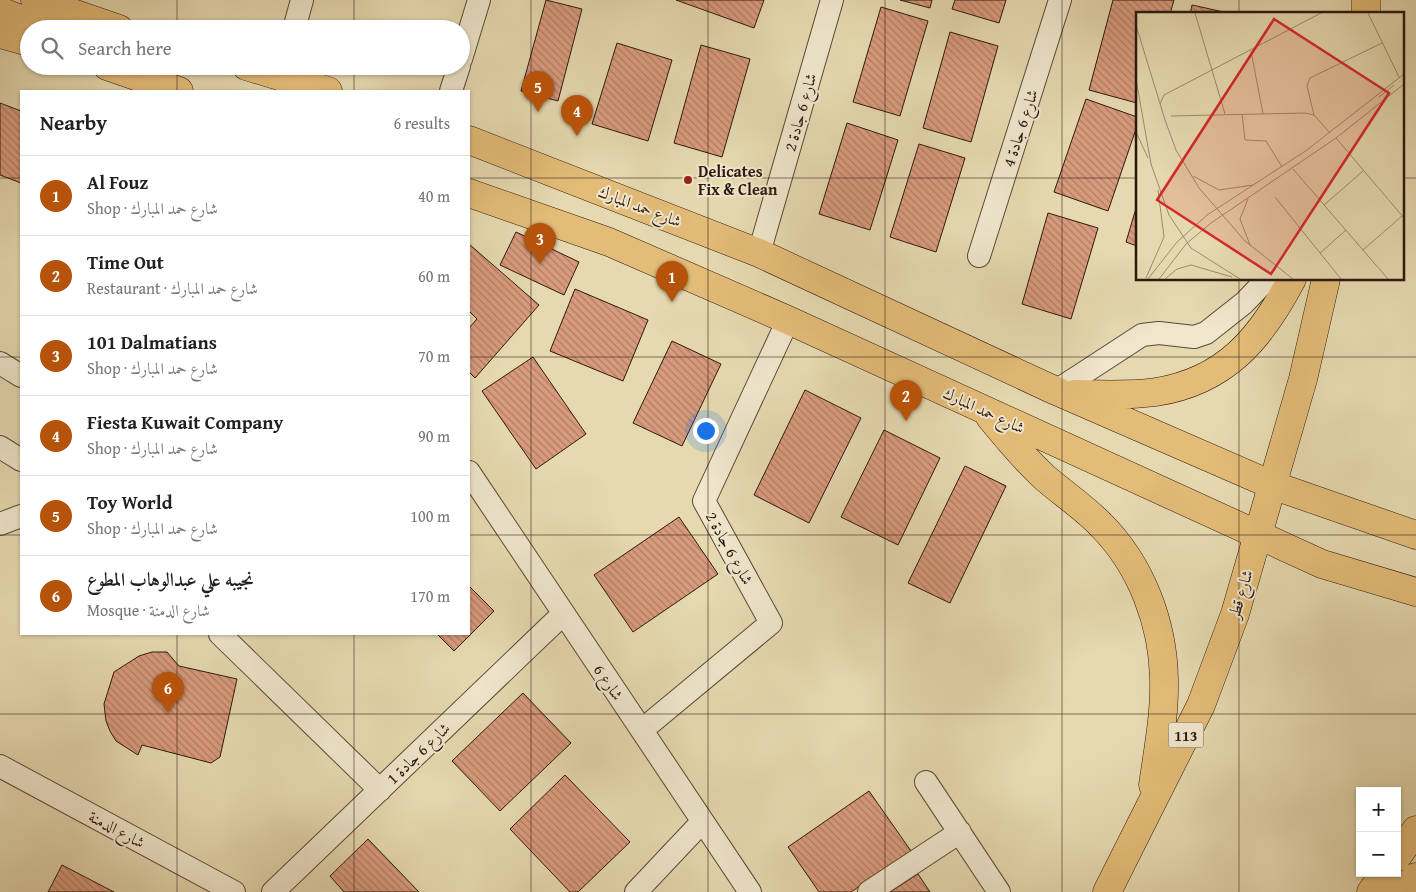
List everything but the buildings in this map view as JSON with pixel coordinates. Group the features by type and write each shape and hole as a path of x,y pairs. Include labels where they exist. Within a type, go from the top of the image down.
{"main road":[{"path":"35,0 77,20"},
{"path":"0,11 22,20"},
{"path":"0,34 20,40"},
{"path":"134,75 176,90"},
{"path":"286,75 312,81"},
{"name":"شارع حمد المبارك","path":"470,140 758,253 1061,393 1272,485 1416,535"},
{"name":"شارع حمد المبارك","path":"470,193 608,242 788,320 1257,536 1322,564 1416,592"},
{"path":"1061,393 1156,392 1174,388 1209,374 1226,364 1255,339 1277,308 1291,280"},
{"name":"شارع قطر","path":"1107,892 1201,705 1235,614 1303,379 1326,280"},
{"path":"986,412 1029,462 1102,525 1132,564 1143,586 1159,633 1164,680 1151,804"},
{"path":"1401,851 1416,830"},
{"path":"1370,892 1382,877"},
{"path":"1398,892 1416,877"}],"street":[{"path":"296,20 302,0"},
{"path":"470,30 479,0"},
{"name":"شارع 6 جادة 2","path":"758,253 832,0"},
{"name":"شارع 6 جادة 4","path":"979,256 1060,0"},
{"path":"452,90 456,75"},
{"path":"1061,393 1142,335 1160,333 1194,336 1206,333 1244,303 1266,280"},
{"name":"شارع 6 جادة 2","path":"642,730 771,623 704,501 788,320"},
{"path":"0,363 20,375"},
{"path":"0,447 20,459"},
{"name":"شارع 6","path":"470,474 750,892"},
{"path":"0,524 20,516"},
{"name":"شارع 6 جادة 1","path":"273,892 563,614"},
{"path":"221,635 380,790"},
{"name":"شارع الدمنة","path":"0,766 234,892"},
{"path":"926,782 999,892"},
{"path":"636,892 702,822"},
{"path":"869,892 960,832"}],"place":[{"name":"Toy World","path":"538,112"},
{"name":"Fiesta Kuwait Company","path":"577,136"},
{"name":"Delicates Fix & Clean","path":"688,180"},
{"name":"101 Dalmatians","path":"540,264"},
{"name":"Al Fouz","path":"672,302"},
{"name":"Time Out","path":"906,421"},
{"name":"نجيبه علي عبدالوهاب المطوع","path":"168,713"}]}
